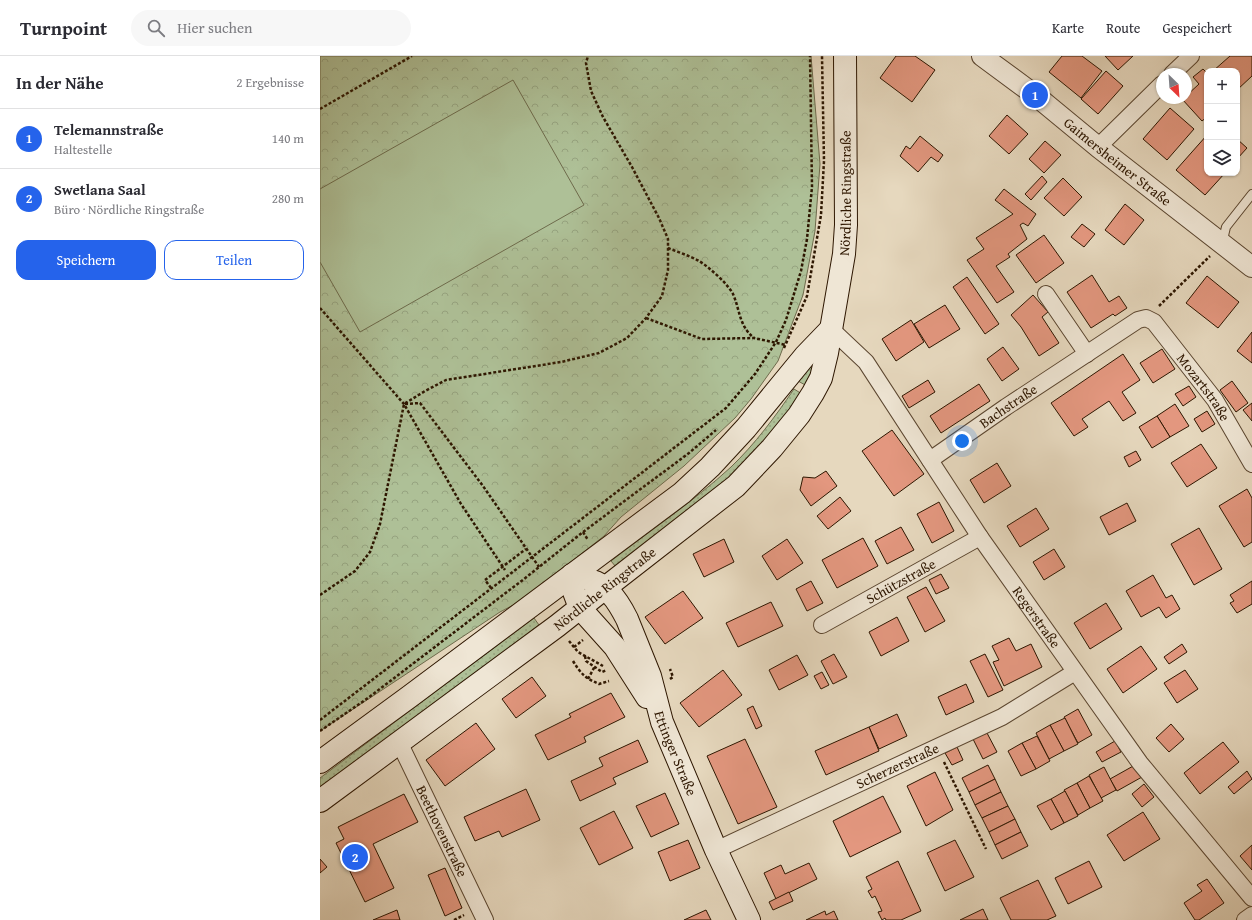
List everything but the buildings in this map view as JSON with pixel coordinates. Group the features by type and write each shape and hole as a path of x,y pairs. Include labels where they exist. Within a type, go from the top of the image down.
{"main road":[{"name":"Nördliche Ringstraße","path":"320,801 546,635 736,486 772,448 799,415 814,393 821,378 827,353 844,254 846,225 845,56"},
{"name":"Nördliche Ringstraße","path":"320,762 415,693 682,492 710,468 746,428 805,356 831,329"},
{"path":"605,588 596,582 572,575 574,592 580,608 615,647 633,673 662,722"},
{"name":"Ettinger Straße","path":"605,588 628,619 650,676 662,722 716,850 749,920"}],"street":[{"name":"Gaimersheimer Straße","path":"982,56 1035,95 1098,147 1252,267"},
{"path":"1178,68 1191,56"},
{"path":"1098,147 1156,90"},
{"path":"1046,294 1087,354"},
{"name":"Bachstraße","path":"930,460 1138,320 1146,318"},
{"name":"Mozartstraße","path":"1146,318 1154,322 1215,400 1252,464"},
{"name":"Regerstraße","path":"831,329 866,362 980,537 1140,763 1252,898"},
{"name":"Schützstraße","path":"822,624 980,537"},
{"name":"Scherzerstraße","path":"716,850 1002,717 1075,672"},
{"name":"Beethovenstraße","path":"399,742 485,920"},
{"path":"1245,920 1252,915"}],"lane":[{"path":"1222,244 1226,227 1252,194"}],"path":[{"path":"320,109 412,56"},
{"path":"320,595 355,571 370,552 380,524 404,404 446,380 561,362 599,353 627,338 646,318 662,296 668,270 668,239 659,218 603,117 591,91 586,63 588,56"},
{"path":"320,720 726,408 755,374 776,342 786,320 801,272 807,239 812,187 810,56"},
{"path":"783,351 807,296 822,215 824,161 822,56"},
{"path":"1146,318 1222,244"},
{"path":"668,248 700,262 723,280 732,292 739,308 741,322 749,334 754,338"},
{"path":"320,308 404,404 461,504 505,570"},
{"path":"646,318 702,339 754,338 786,345"},
{"path":"404,404 420,403 483,486 539,566"},
{"path":"320,731 374,693 583,532 689,453 716,429"},
{"path":"491,588 485,580 526,549"},
{"path":"585,656 586,662 595,666 602,672"},
{"path":"572,661 581,674 588,679 599,684 609,681"},
{"path":"588,679 595,666"},
{"path":"937,747 986,849"}],"green space":[{"path":"320,56 811,56 820,164 815,231 803,295 778,361 751,399 735,418 684,466 621,517 604,536 521,601 500,612 320,731"},
{"path":"513,80 584,205 360,332 320,262 320,189"},
{"path":"816,359 807,386 798,381"},
{"path":"794,389 802,394 782,421 737,470 689,512 616,567 611,561 702,492 740,458 780,410"},
{"path":"534,618 539,625 320,790 320,778"}],"place":[{"name":"Telemannstraße","path":"1035,95"},
{"name":"Swetlana Saal","path":"355,857"}]}
